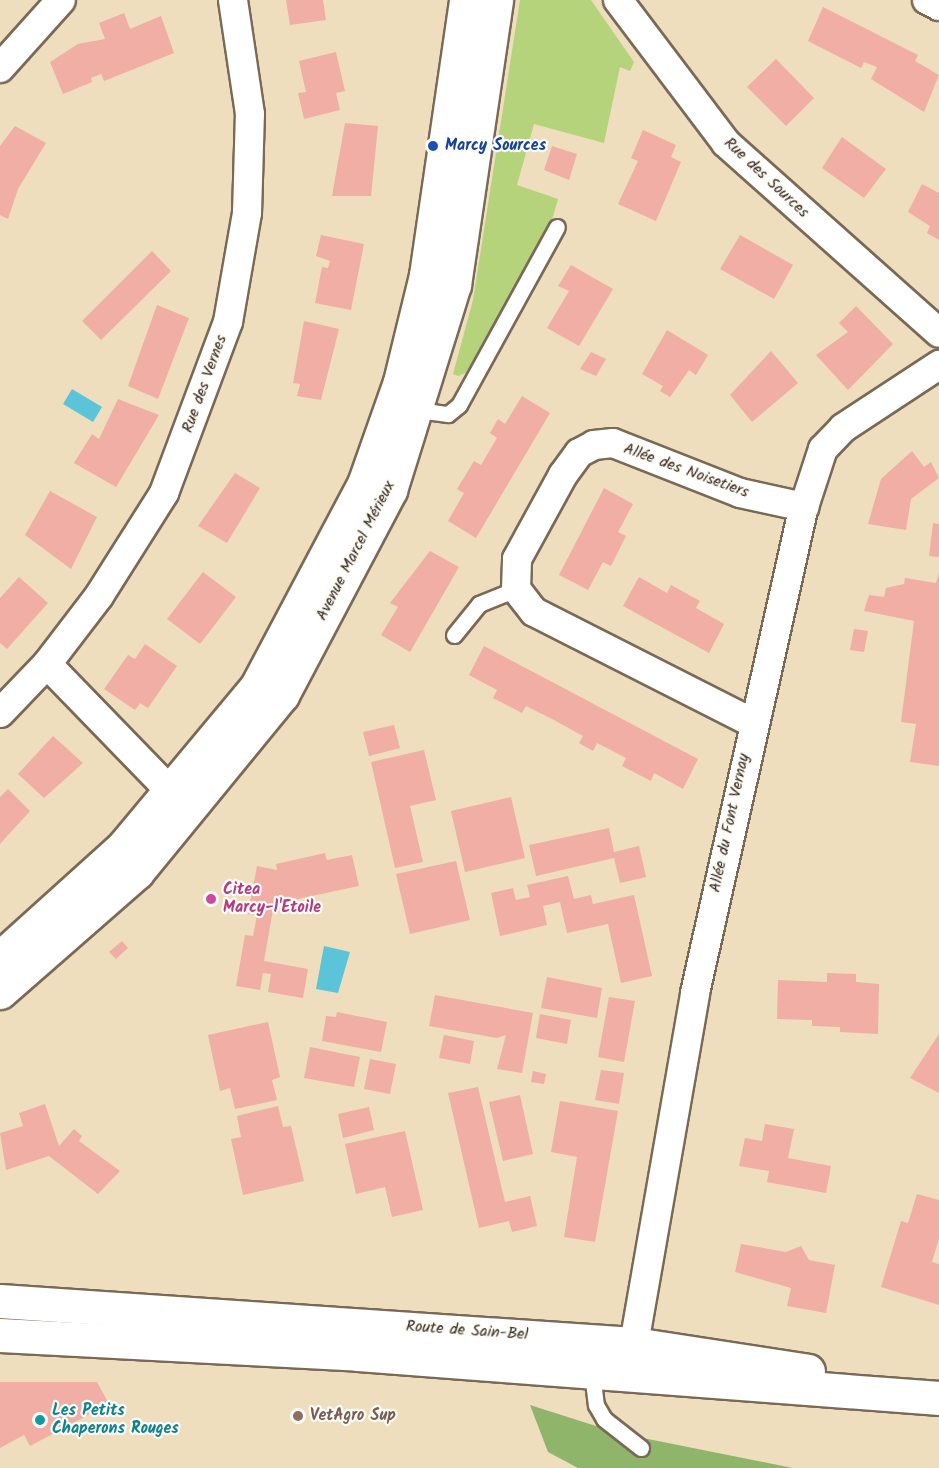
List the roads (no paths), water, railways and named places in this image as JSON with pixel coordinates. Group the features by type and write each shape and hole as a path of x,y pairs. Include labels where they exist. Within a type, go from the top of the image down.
{"main road":[{"name":"Avenue Marcel Mérieux","path":"0,958 123,847 257,686 364,484 400,382 426,276 466,0"},
{"name":"Avenue Marcel Mérieux","path":"0,992 138,872 282,694 390,490 418,410 454,285 496,0"},
{"name":"Route de Sain-Bel","path":"0,1300 634,1344 824,1374 934,1398"},
{"name":"Route de Sain-Bel","path":"0,1335 480,1364 934,1398"}],"street":[{"path":"0,68 61,0"},
{"name":"Rue des Vernes","path":"0,712 47,664 99,596 164,494 228,322 247,213 250,114 233,0"},
{"name":"Rue des Sources","path":"618,0 726,143 939,333"},
{"path":"927,0 939,6"},
{"name":"Allée du Font Vernay","path":"634,1344 655,1204 751,722 804,507 823,450 843,428 939,364"},
{"name":"Allée des Noisetiers","path":"516,589 517,559 563,475 579,453 594,446 613,443 741,493 804,507"},
{"path":"516,589 534,612 751,722"},
{"path":"47,664 170,791"},
{"path":"480,1364 494,1349 621,1358 634,1344"}],"lane":[{"path":"418,410 448,414 459,405 557,227"},
{"path":"454,635 479,604 516,589"},
{"path":"592,1373 596,1405 604,1419 641,1448"}],"water":[{"path":"72,389 102,407 93,422 63,404"},
{"path":"324,946 350,952 338,993 316,989"}],"place":[{"name":"Marcy Sources","path":"433,146"},
{"name":"Citea Marcy-l'Etoile","path":"211,899"},
{"name":"VetAgro Sup","path":"298,1416"},
{"name":"Les Petits Chaperons Rouges","path":"40,1420"}]}
